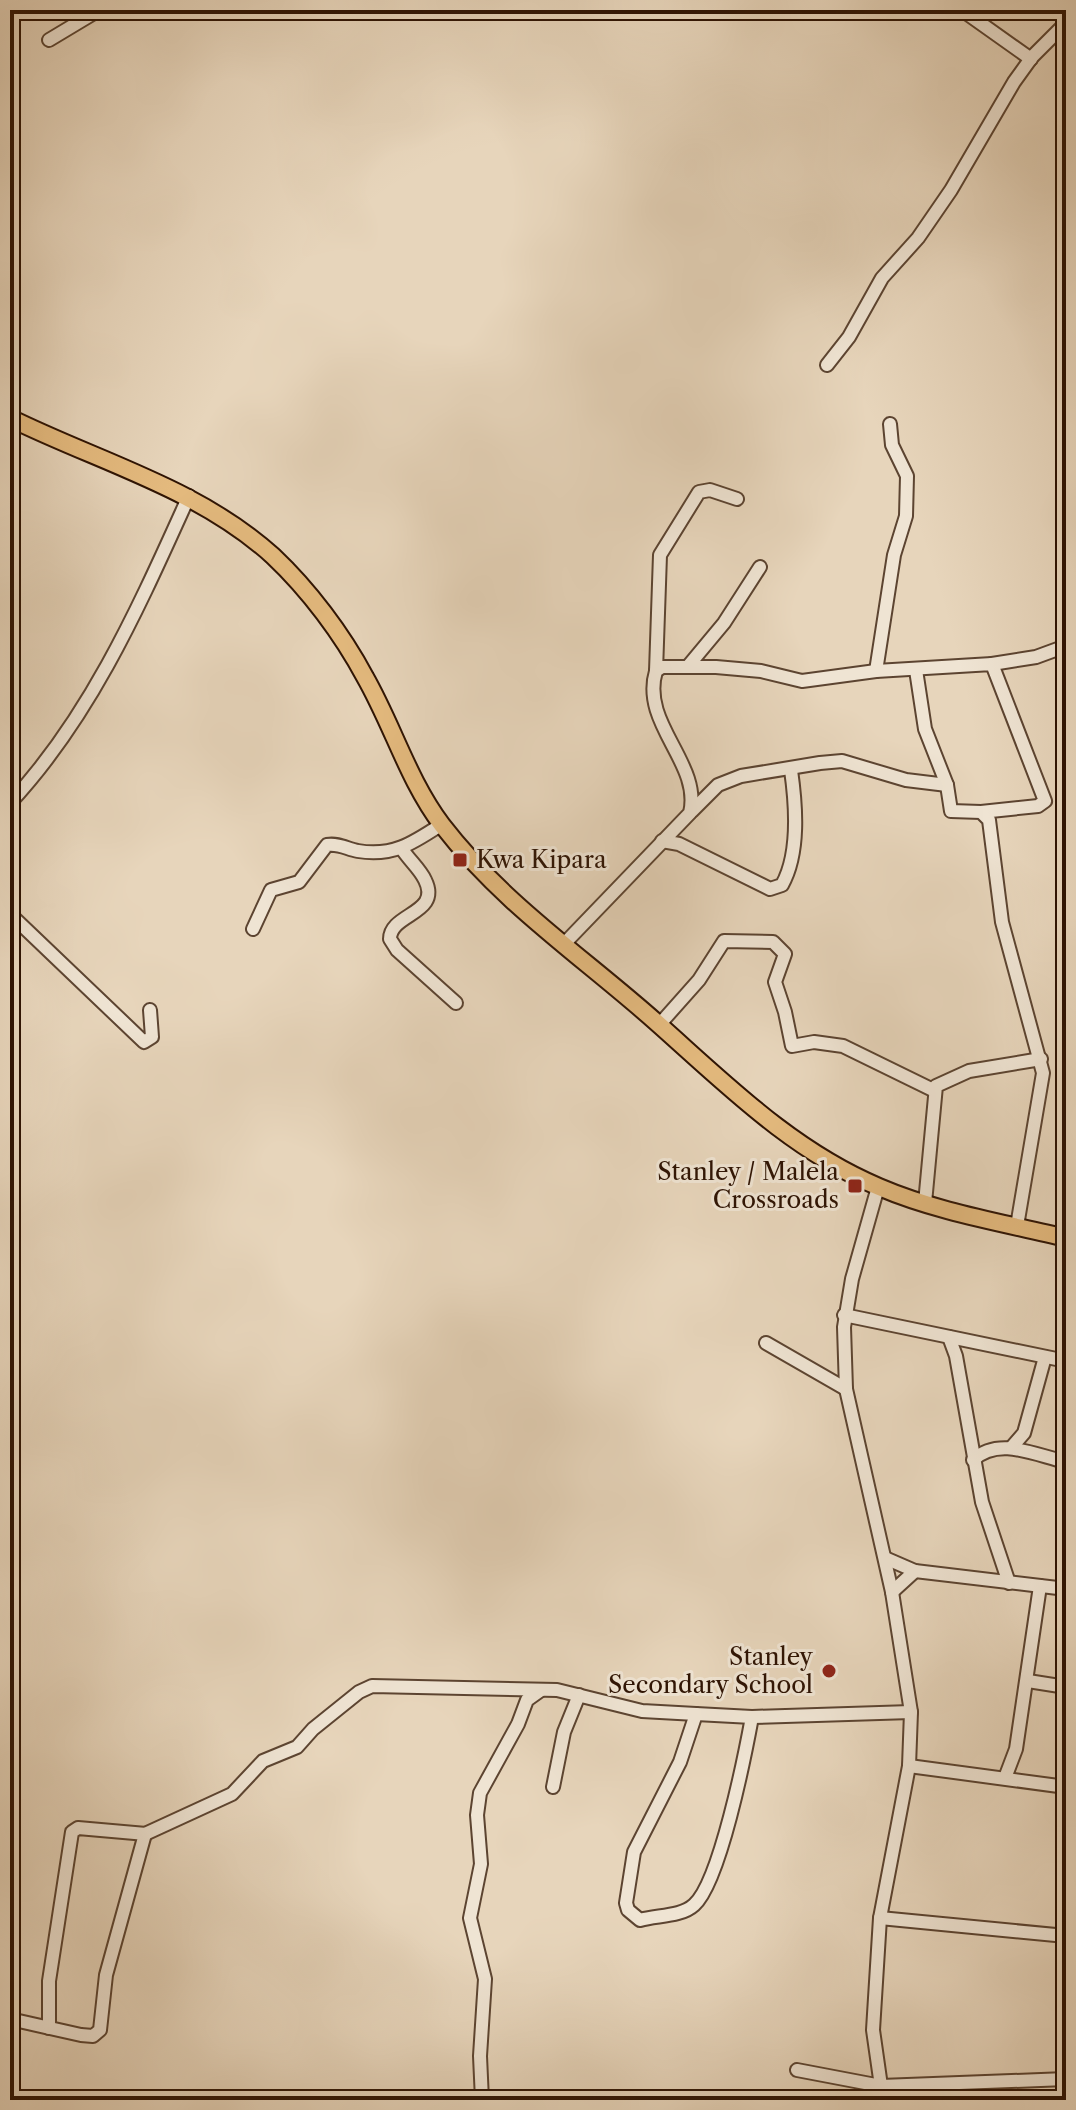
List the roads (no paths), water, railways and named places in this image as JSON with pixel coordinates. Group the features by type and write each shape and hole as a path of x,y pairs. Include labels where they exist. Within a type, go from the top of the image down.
{"main road":[{"path":"10,418 189,496 229,521 274,558 335,630 366,678 412,779 442,824 488,878 659,1025 720,1083 777,1128 878,1187 925,1203 1066,1238"}],"street":[{"path":"49,40 99,10"},
{"path":"962,10 1031,59"},
{"path":"827,365 849,337 882,278 918,238 951,190 996,108 1031,59 1066,23"},
{"path":"876,671 894,555 906,516 907,476 892,445 890,424"},
{"path":"690,813 694,797 692,783 666,734 655,688 660,555 699,492 710,490 737,499"},
{"path":"10,803 66,733 117,649 189,496"},
{"path":"689,665 736,607 760,567"},
{"path":"656,671 662,667 689,665 761,671 802,681 876,671 992,664 1036,657 1066,646"},
{"path":"916,670 925,729 947,785 951,811 981,812 1038,806 1045,801 992,664"},
{"path":"563,945 718,785 741,776 842,761 906,780 947,785"},
{"path":"662,841 679,844 770,889 782,885 789,865 796,803 791,770"},
{"path":"981,812 989,820 1002,922 1019,992 1041,1059 1042,1094 1017,1226"},
{"path":"253,929 271,890 299,882 327,845 339,844 377,854 402,849 442,824"},
{"path":"402,849 427,882 429,896 427,903 394,926 390,939 397,950 456,1003"},
{"path":"10,914 144,1042 152,1037 150,1010"},
{"path":"659,1025 699,980 724,941 773,942 785,954 775,982 787,1016 787,1037 792,1046 814,1042 843,1046 933,1090"},
{"path":"925,1203 933,1090 942,1082 969,1071 1041,1059"},
{"path":"878,1187 844,1315 846,1389 892,1592 911,1712 909,1766 880,1918 873,2030 883,2100"},
{"path":"844,1315 1066,1361"},
{"path":"949,1337 956,1356 982,1502 1009,1583"},
{"path":"766,1343 846,1389"},
{"path":"1011,1448 1024,1433 1045,1357"},
{"path":"968,1430 993,1447 1011,1448 1066,1462"},
{"path":"973,1460 993,1447"},
{"path":"885,1558 915,1571 1066,1589"},
{"path":"892,1592 915,1571"},
{"path":"1005,1778 1014,1760 1040,1586"},
{"path":"1028,1681 1066,1687"},
{"path":"49,2028 49,1981 72,1832 78,1828 146,1834 232,1794 263,1761 297,1747 313,1729 366,1687 541,1690 579,1695 642,1711 752,1717 911,1712"},
{"path":"482,2100 480,2056 485,1979 470,1918 481,1864 477,1832 480,1793 518,1724 527,1700 541,1690"},
{"path":"553,1787 564,1732 579,1695"},
{"path":"696,1714 680,1762 634,1852 626,1903 628,1910 640,1920 687,1910 704,1893 725,1839 752,1717"},
{"path":"1014,1760 1023,1782"},
{"path":"909,1766 1066,1787"},
{"path":"10,2019 81,2035 93,2036 100,2030 106,1975 146,1834"},
{"path":"880,1918 1066,1936"},
{"path":"797,2070 881,2086 1066,2079"}],"place":[{"name":"Kwa Kipara","path":"460,860"},
{"name":"Stanley / Malela Crossroads","path":"855,1186"},
{"name":"Stanley Secondary School","path":"829,1671"}]}
